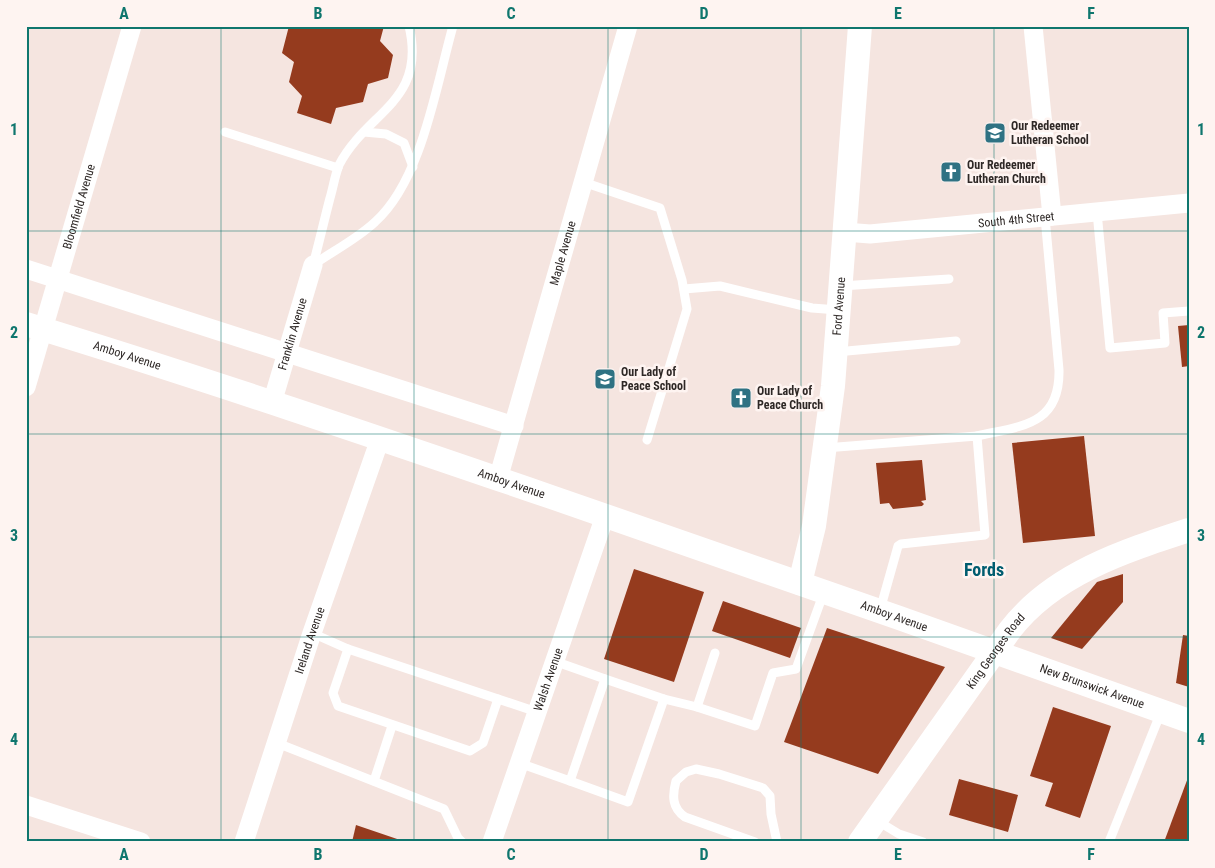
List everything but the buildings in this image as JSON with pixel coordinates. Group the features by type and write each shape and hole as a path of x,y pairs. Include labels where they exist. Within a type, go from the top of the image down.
{"street":[{"name":"Bloomfield Avenue","path":"26,387 35,327 58,280 132,26"},
{"name":"Maple Avenue","path":"498,479 628,26"},
{"name":"Ford Avenue","path":"800,583 814,526 836,352 860,26"},
{"path":"1033,26 1049,217"},
{"name":"South 4th Street","path":"845,232 870,234 1189,204"},
{"name":"Franklin Avenue","path":"272,403 313,265"},
{"path":"26,270 514,426"},
{"name":"Amboy Avenue","path":"35,327 380,439 996,651"},
{"name":"Ireland Avenue","path":"244,842 312,633 380,439"},
{"name":"Walsh Avenue","path":"492,842 605,516"},
{"name":"King Georges Road","path":"860,842 1020,616 1064,582 1116,556 1189,530"},
{"name":"New Brunswick Avenue","path":"996,651 1189,722"},
{"path":"26,805 141,842"}],"lane":[{"path":"313,265 338,168 364,132 390,107 406,83 414,55 410,26"},
{"path":"313,265 376,221 406,182 413,167 453,26"},
{"path":"225,132 338,168"},
{"path":"364,132 386,134 404,143 413,167"},
{"path":"583,182 660,208 684,289 687,309 646,440"},
{"path":"1097,212 1110,348 1165,343 1163,313 1189,311"},
{"path":"825,448 977,436 1029,424 1044,415 1058,393 1059,370 1049,217"},
{"path":"840,286 949,279"},
{"path":"684,289 720,286 812,308 839,310"},
{"path":"836,352 956,341"},
{"path":"880,610 898,546 901,544 985,535 977,436"},
{"path":"554,661 664,700 697,707 755,726 773,673 796,668 824,591"},
{"path":"312,633 348,649 537,712"},
{"path":"348,649 333,693 338,706 392,726 470,751 483,743 498,699"},
{"path":"697,707 715,652"},
{"path":"570,781 605,679"},
{"path":"519,763 628,802 664,700"},
{"path":"1109,842 1161,711"},
{"path":"374,781 392,726"},
{"path":"277,743 444,809 458,838 462,842"},
{"path":"756,842 685,817 676,811 673,801 676,781 686,772 696,769 763,788 770,796 771,814 777,842"},
{"path":"875,820 899,834 923,842"}],"place":[{"name":"Our Redeemer Lutheran School","path":"995,133"},
{"name":"Our Redeemer Lutheran Church","path":"951,172"},
{"name":"Our Lady of Peace School","path":"605,379"},
{"name":"Our Lady of Peace Church","path":"741,398"}],"district":[{"name":"Fords","path":"984,569"}]}
